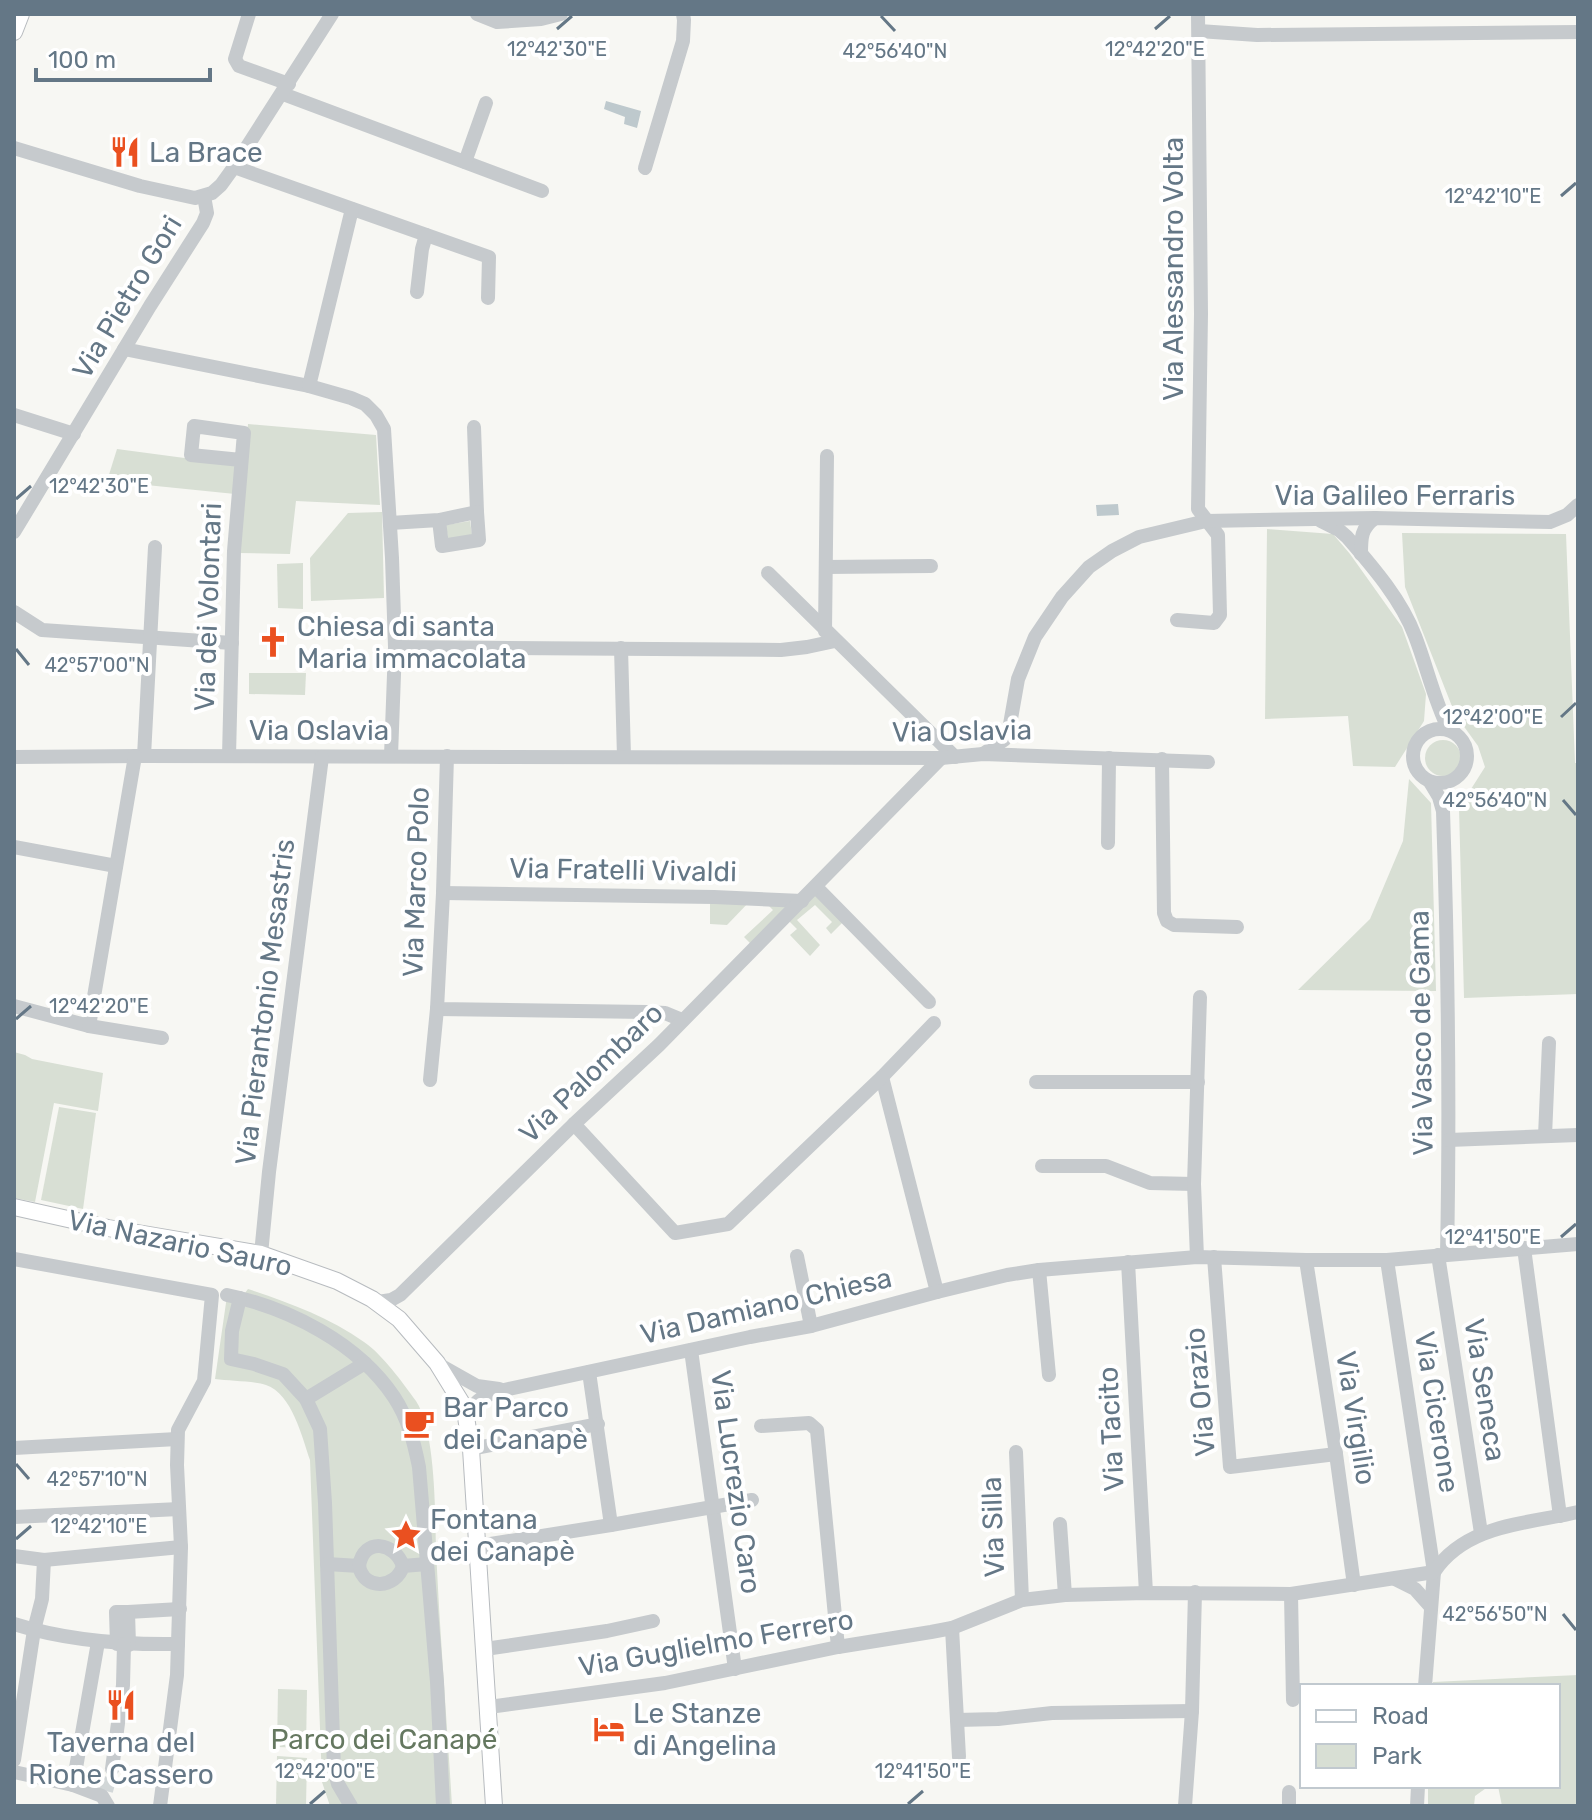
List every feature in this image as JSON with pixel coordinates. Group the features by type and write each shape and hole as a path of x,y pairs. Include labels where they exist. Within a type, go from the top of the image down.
{"main road":[{"path":"14,32 21,14"},
{"name":"Via Nazario Sauro","path":"14,1207 108,1228 261,1254 337,1281 378,1302 399,1319 437,1363 461,1402 471,1449 494,1806"}],"street":[{"path":"249,14 235,59 239,66 286,89 542,191"},
{"name":"Via Pietro Gori","path":"14,532 203,223 207,213 204,196 221,185 234,167 332,14"},
{"path":"477,14 497,22 541,19 561,14"},
{"path":"645,168 683,41 683,14"},
{"name":"Via Alessandro Volta","path":"1177,620 1214,623 1220,615 1218,535 1198,509 1201,314 1198,14"},
{"path":"1199,31 1257,35 1578,32"},
{"path":"465,162 486,103"},
{"path":"14,148 163,193 195,198 204,196"},
{"path":"234,167 489,257 488,298"},
{"path":"309,386 352,209"},
{"path":"417,292 426,235"},
{"path":"124,349 309,386 365,404 376,415 384,429 390,523 395,647 391,756"},
{"path":"14,415 74,434"},
{"path":"439,520 442,546 479,540 474,427"},
{"path":"827,456 826,567 830,636"},
{"name":"Via dei Volontari","path":"229,756 234,551 241,460"},
{"name":"Via Galileo Ferraris","path":"1206,521 1375,518 1550,522 1567,515 1578,505"},
{"path":"390,523 439,520 477,512"},
{"path":"1353,518 1362,532"},
{"path":"1347,537 1353,518"},
{"path":"1361,554 1362,532 1375,518"},
{"name":"Via Vasco de Gama","path":"1317,519 1347,537 1392,595 1414,632 1440,713 1449,730 1462,740 1466,748 1467,764 1447,797 1443,811"},
{"path":"983,754 999,745 1009,730 1018,679 1035,637 1062,597 1089,567 1139,537 1206,521"},
{"path":"89,1026 116,866 139,756 151,637 155,547"},
{"path":"826,567 931,566"},
{"path":"768,573 948,758"},
{"path":"14,612 42,630 232,643"},
{"path":"395,647 781,650 807,647 830,636"},
{"path":"621,648 624,757"},
{"name":"Via Vasco de Gama","path":"1436,696 1435,719 1420,737 1413,753 1417,770 1430,782 1443,811 1449,992 1449,1140 1442,1255"},
{"path":"1427,732 1449,730"},
{"name":"Via Oslavia","path":"14,757 948,758 983,754 1208,762"},
{"name":"Via Marco Polo","path":"430,1080 437,1009 447,756"},
{"name":"Via Pierantonio Mesastris","path":"261,1254 322,757"},
{"name":"Via Palombaro","path":"378,1302 400,1295 668,1036 948,758"},
{"path":"1108,843 1109,758"},
{"path":"1162,759 1164,913 1167,921 1174,925 1237,927"},
{"path":"1430,782 1444,783 1457,778"},
{"path":"14,847 116,866"},
{"path":"816,887 929,1002"},
{"name":"Via Fratelli Vivaldi","path":"443,893 802,901"},
{"path":"1197,1257 1194,1184 1200,997"},
{"path":"14,1006 89,1026 162,1038"},
{"name":"Via Marco Polo","path":"437,1009 647,1012 665,1013 682,1020"},
{"path":"647,1012 668,1036"},
{"path":"574,1124 675,1233 728,1224 934,1023"},
{"path":"1545,1136 1549,1043"},
{"path":"882,1077 937,1292"},
{"path":"1036,1082 1198,1082"},
{"path":"1449,1140 1578,1135"},
{"path":"1042,1166 1106,1166 1150,1183 1194,1184"},
{"name":"Via Damiano Chiesa","path":"466,1417 475,1401 504,1390 811,1326 937,1292 1039,1270 1197,1257 1387,1260 1578,1244"},
{"path":"1524,1248 1560,1516"},
{"name":"Via Seneca","path":"1442,1255 1481,1533"},
{"path":"797,1256 811,1326"},
{"name":"Via Orazio","path":"1214,1257 1230,1467 1336,1454"},
{"path":"14,1259 226,1296 279,1311 346,1347 365,1363 394,1398 407,1421 419,1467 437,1682 443,1806"},
{"name":"Via Virgilio","path":"1306,1260 1354,1585"},
{"name":"Via Cicerone","path":"1387,1260 1434,1572 1425,1684"},
{"name":"Via Tacito","path":"1128,1262 1146,1593"},
{"path":"1039,1270 1049,1375"},
{"path":"399,1319 397,1308 400,1295"},
{"path":"226,1296 232,1331 231,1359 283,1374 306,1399 320,1429 334,1769 338,1784 351,1806"},
{"path":"160,1806 177,1675 181,1547 178,1430 204,1381 226,1296"},
{"name":"Via Lucrezio Caro","path":"691,1350 735,1669"},
{"path":"306,1399 365,1363"},
{"name":"Via Damiano Chiesa","path":"437,1363 477,1386 504,1390"},
{"path":"589,1372 611,1525"},
{"path":"761,1426 809,1423 817,1430 838,1647"},
{"path":"471,1449 598,1424"},
{"path":"14,1448 177,1439"},
{"name":"Via Silla","path":"1016,1452 1022,1600"},
{"path":"478,1546 752,1500"},
{"path":"14,1517 179,1509"},
{"path":"1434,1572 1443,1559 1481,1533 1578,1512"},
{"path":"1060,1524 1065,1595"},
{"path":"379,1546 395,1551 403,1566 395,1580 386,1585 365,1580 359,1566 364,1552 379,1546"},
{"path":"14,1556 44,1560 181,1547"},
{"path":"14,1760 34,1630 42,1599 44,1560"},
{"path":"327,1564 359,1566"},
{"path":"403,1566 427,1564"},
{"name":"Via Guglielmo Ferrero","path":"489,1707 665,1683 838,1647 952,1628 1022,1600 1065,1595 1146,1593 1291,1594 1434,1572"},
{"path":"1395,1579 1415,1589 1431,1607"},
{"path":"1185,1806 1192,1711 1195,1592"},
{"path":"1291,1594 1293,1700"},
{"path":"112,1769 123,1685 123,1644 128,1612 180,1609"},
{"path":"485,1649 653,1621"},
{"path":"14,1624 98,1642 178,1644"},
{"path":"952,1628 959,1757"},
{"path":"73,1785 98,1642"},
{"path":"957,1720 1052,1713 1192,1711"},
{"path":"14,1772 73,1785 107,1800"}],"green space":[{"path":"248,424 376,435 380,505 296,501 290,554 238,553"},
{"path":"117,449 237,465 235,494 107,481"},
{"path":"382,512 384,598 311,601 310,558 348,513"},
{"path":"470,521 472,535 448,539 446,525"},
{"path":"1267,529 1333,534 1402,627 1426,694 1424,721 1395,767 1353,766 1348,716 1265,719"},
{"path":"1402,533 1566,534 1575,763 1578,763 1578,994 1464,998 1459,808 1485,767 1478,746 1455,714 1405,587"},
{"path":"303,563 303,609 278,608 277,564"},
{"path":"249,673 306,673 305,695 249,694"},
{"path":"1443,740 1456,745 1461,758 1456,771 1443,776 1430,771 1425,758 1430,745"},
{"path":"1409,779 1431,803 1436,991 1298,990 1370,919 1403,841"},
{"path":"816,889 846,919 831,934 826,928 832,922 815,905 797,920 820,945 810,956 790,935 797,929 787,919"},
{"path":"710,899 751,900 727,925 710,924"},
{"path":"764,901 799,902 753,946 744,937 773,910"},
{"path":"14,1052 32,1059 103,1073 98,1111 54,1103 35,1202 14,1198"},
{"path":"59,1107 96,1113 83,1209 41,1200"},
{"name":"Parco dei Canapé","path":"228,1289 245,1293 248,1289 278,1299 351,1333 385,1361 423,1415 433,1473 452,1806 330,1806 322,1782 310,1460 295,1417 275,1390 261,1384 215,1379"},
{"path":"1578,1675 1578,1806 1502,1806 1498,1788 1560,1788 1560,1684 1433,1682"},
{"path":"278,1689 307,1690 306,1748 277,1747"},
{"path":"277,1756 307,1758 306,1806 276,1806"},
{"path":"1428,1788 1486,1788 1475,1796 1474,1806 1428,1806"}],"shaded area":[{"path":"606,101 641,111 637,128 624,124 625,117 604,109"},
{"path":"1118,504 1119,515 1097,516 1096,505"}],"tunnel":[{"path":"106,1791 112,1769"}],"place":[{"name":"La Brace","path":"125,152"},
{"name":"Chiesa di santa Maria immacolata","path":"273,642"},
{"name":"Bar Parco dei Canapè","path":"419,1423"},
{"name":"Fontana dei Canapè","path":"406,1535"},
{"name":"Taverna del Rione Cassero","path":"121,1705"},
{"name":"Le Stanze di Angelina","path":"609,1729"}]}
